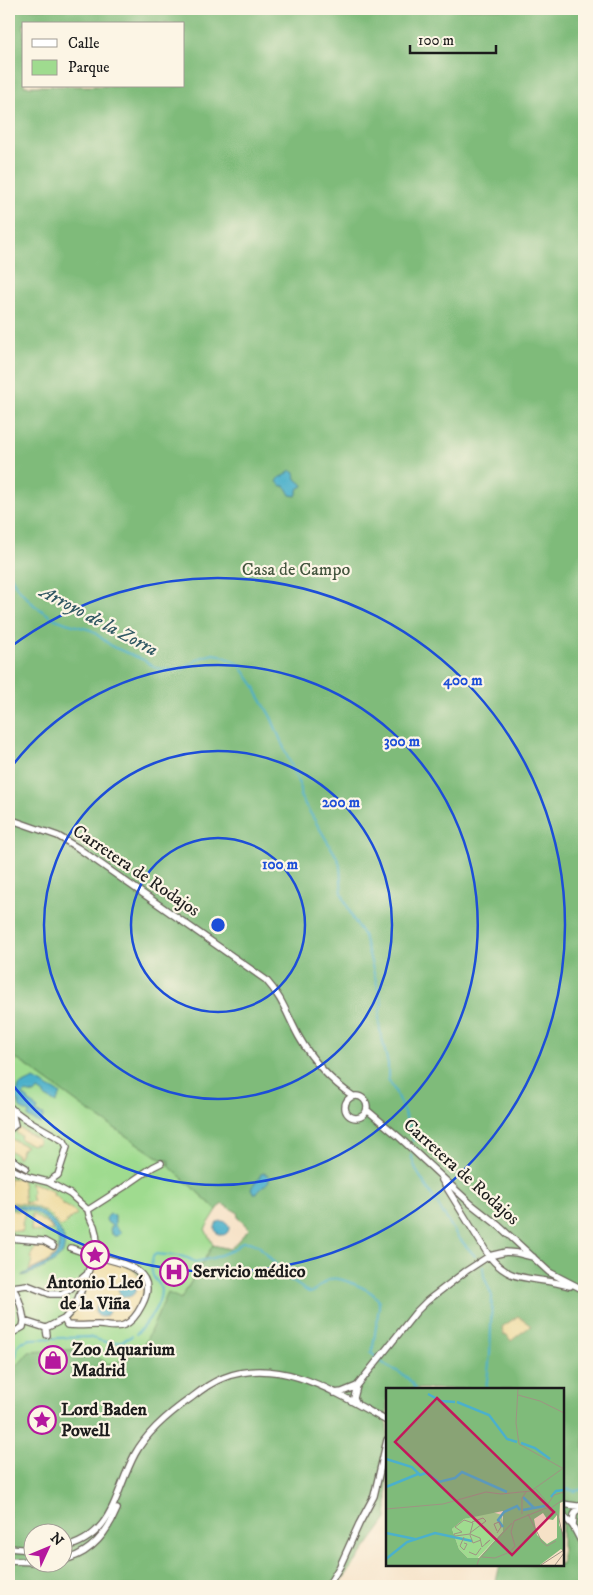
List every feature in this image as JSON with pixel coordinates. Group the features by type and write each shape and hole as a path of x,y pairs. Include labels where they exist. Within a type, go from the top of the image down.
{"street":[{"name":"Carretera de Rodajos","path":"9,819 58,836 78,848 266,980 282,999 298,1035 309,1053 324,1070 353,1096"},
{"path":"353,1096 362,1098 367,1104 367,1110 358,1118 348,1115 345,1108 347,1101 353,1096"},
{"path":"9,1130 15,1125 10,1108"},
{"path":"10,1108 64,1141 67,1147 58,1175 61,1188"},
{"name":"Carretera de Rodajos","path":"367,1110 399,1136 471,1204 549,1272 577,1288"},
{"path":"9,1158 26,1168"},
{"path":"88,1210 161,1163"},
{"path":"9,1168 28,1177 48,1182 61,1188 88,1210 97,1248 74,1307 64,1319 46,1328 24,1320"},
{"path":"437,1172 489,1256 498,1267 508,1274 524,1279 548,1281 584,1290"},
{"path":"48,1182 58,1175"},
{"path":"9,1238 44,1241 53,1246"},
{"path":"64,1319 67,1325 118,1327 126,1325 134,1317 145,1300 145,1283 141,1274 133,1266 71,1248"},
{"path":"348,1400 347,1396 416,1312 427,1301 466,1271 489,1256 506,1252 535,1258"},
{"path":"9,1333 23,1327 24,1320 21,1305 10,1285 28,1285 50,1294 61,1294 69,1290 86,1275"},
{"path":"46,1328 47,1335"},
{"path":"72,1545 85,1541 97,1532 111,1512 136,1453 155,1428 181,1405 225,1377 253,1371 272,1371 290,1374 333,1392 386,1420"},
{"path":"333,1392 342,1392 355,1387"},
{"path":"355,1387 354,1400 360,1407"},
{"path":"328,1586 340,1566 374,1496 386,1444"},
{"path":"72,1558 93,1546 111,1523 125,1480"},
{"path":"563,1504 582,1507"},
{"path":"573,1526 574,1515 582,1507"},
{"path":"563,1515 573,1526 584,1545"},
{"path":"9,1548 22,1549"},
{"path":"9,1561 22,1561"}],"green space":[{"name":"Casa de Campo","path":"9,9 584,9 584,1586 495,1586 500,1565 563,1565 563,1388 386,1388 386,1520 338,1586 9,1586 9,1366 18,1365 29,1352 86,1349 108,1364 127,1359 144,1345 168,1293 181,1299 213,1245 230,1249 249,1229 238,1217 237,1212 222,1204 217,1210 169,1166 169,1160 162,1160 9,1054"},
{"path":"9,1054 162,1160 169,1160 169,1166 217,1210 205,1229 213,1245 180,1300 168,1293 144,1346 127,1359 108,1364 85,1349 9,1366"}],"sand":[{"path":"19,1128 38,1139 38,1144 32,1145 20,1139 21,1136 16,1133"},
{"path":"9,1138 26,1146 18,1158 16,1157 17,1155 9,1150"},
{"path":"9,1178 22,1179 25,1203 33,1201 31,1195 33,1192 29,1184 31,1182 54,1192 53,1195 77,1215 60,1227 50,1216 38,1208 31,1205 9,1203"},
{"path":"9,1210 25,1212 22,1232 9,1230"},
{"path":"32,1214 49,1225 53,1230 31,1231"},
{"path":"33,1244 58,1250 49,1260 29,1271 32,1261 31,1256 35,1248"},
{"path":"103,1259 124,1265 138,1274 144,1289 139,1304 122,1324 70,1324 67,1321 80,1304 91,1271"},
{"path":"518,1316 531,1326 511,1341 507,1335 503,1334 502,1327"}],"water":[{"path":"290,470 295,473 296,479 303,486 299,488 296,496 290,495 285,486 277,482 279,478 286,475"},
{"path":"34,1079 61,1094 56,1103 38,1090 35,1094 25,1092 23,1095 38,1109 36,1113 44,1115 40,1124 28,1117 29,1113 20,1108 16,1096 19,1086"},
{"path":"261,1174 268,1175 269,1181 257,1193 254,1193 251,1189 252,1187"},
{"path":"9,1205 35,1209 53,1221 64,1240 64,1247 59,1258 44,1268 22,1276 53,1258 59,1249 59,1243 51,1225 41,1216 30,1211 9,1208"},
{"path":"109,1214 115,1215 115,1226 121,1232 118,1236 114,1236 111,1233 110,1229 112,1226 106,1219"},
{"path":"219,1221 225,1221 229,1228 225,1235 219,1235 215,1231 215,1225"},
{"path":"127,1279 135,1284 136,1288 131,1296 127,1297 119,1292 118,1288 123,1280"},
{"path":"99,1303 105,1303 109,1310 105,1317 99,1317 95,1313 95,1307"}],"waterway":[{"name":"Arroyo de la Zorra","path":"9,572 16,586 34,605 53,618 91,630 113,647 144,660 156,668 183,669 200,658 213,654 220,655 239,664 255,687 271,717 301,789 300,796 338,859 342,894 353,919 364,936 382,1003 379,1016 380,1030 388,1064 388,1079 395,1091 413,1135 413,1141"},
{"name":"Arroyo de la Zorra","path":"411,1155 416,1170 458,1237 475,1256"},
{"path":"136,1334 149,1318 160,1298 160,1286 153,1276 151,1268 152,1259 155,1254 181,1256 195,1262 213,1258 233,1250 242,1242 249,1242 258,1245 290,1280 310,1293 330,1279 347,1281 372,1293 376,1297 379,1307 371,1353 387,1366 407,1378 414,1388"},
{"name":"Arroyo de la Zorra","path":"483,1267 484,1276 492,1296 490,1355 486,1388"},
{"path":"9,1361 16,1356 17,1348 21,1342 31,1339 88,1337 106,1342 120,1342 132,1336"},
{"path":"563,1488 575,1491 584,1489"}],"place":[{"name":"Antonio Lleó de la Viña","path":"95,1255"},
{"name":"Servicio médico","path":"174,1272"},
{"name":"Zoo Aquarium Madrid","path":"53,1360"},
{"name":"Lord Baden Powell","path":"42,1420"}]}
